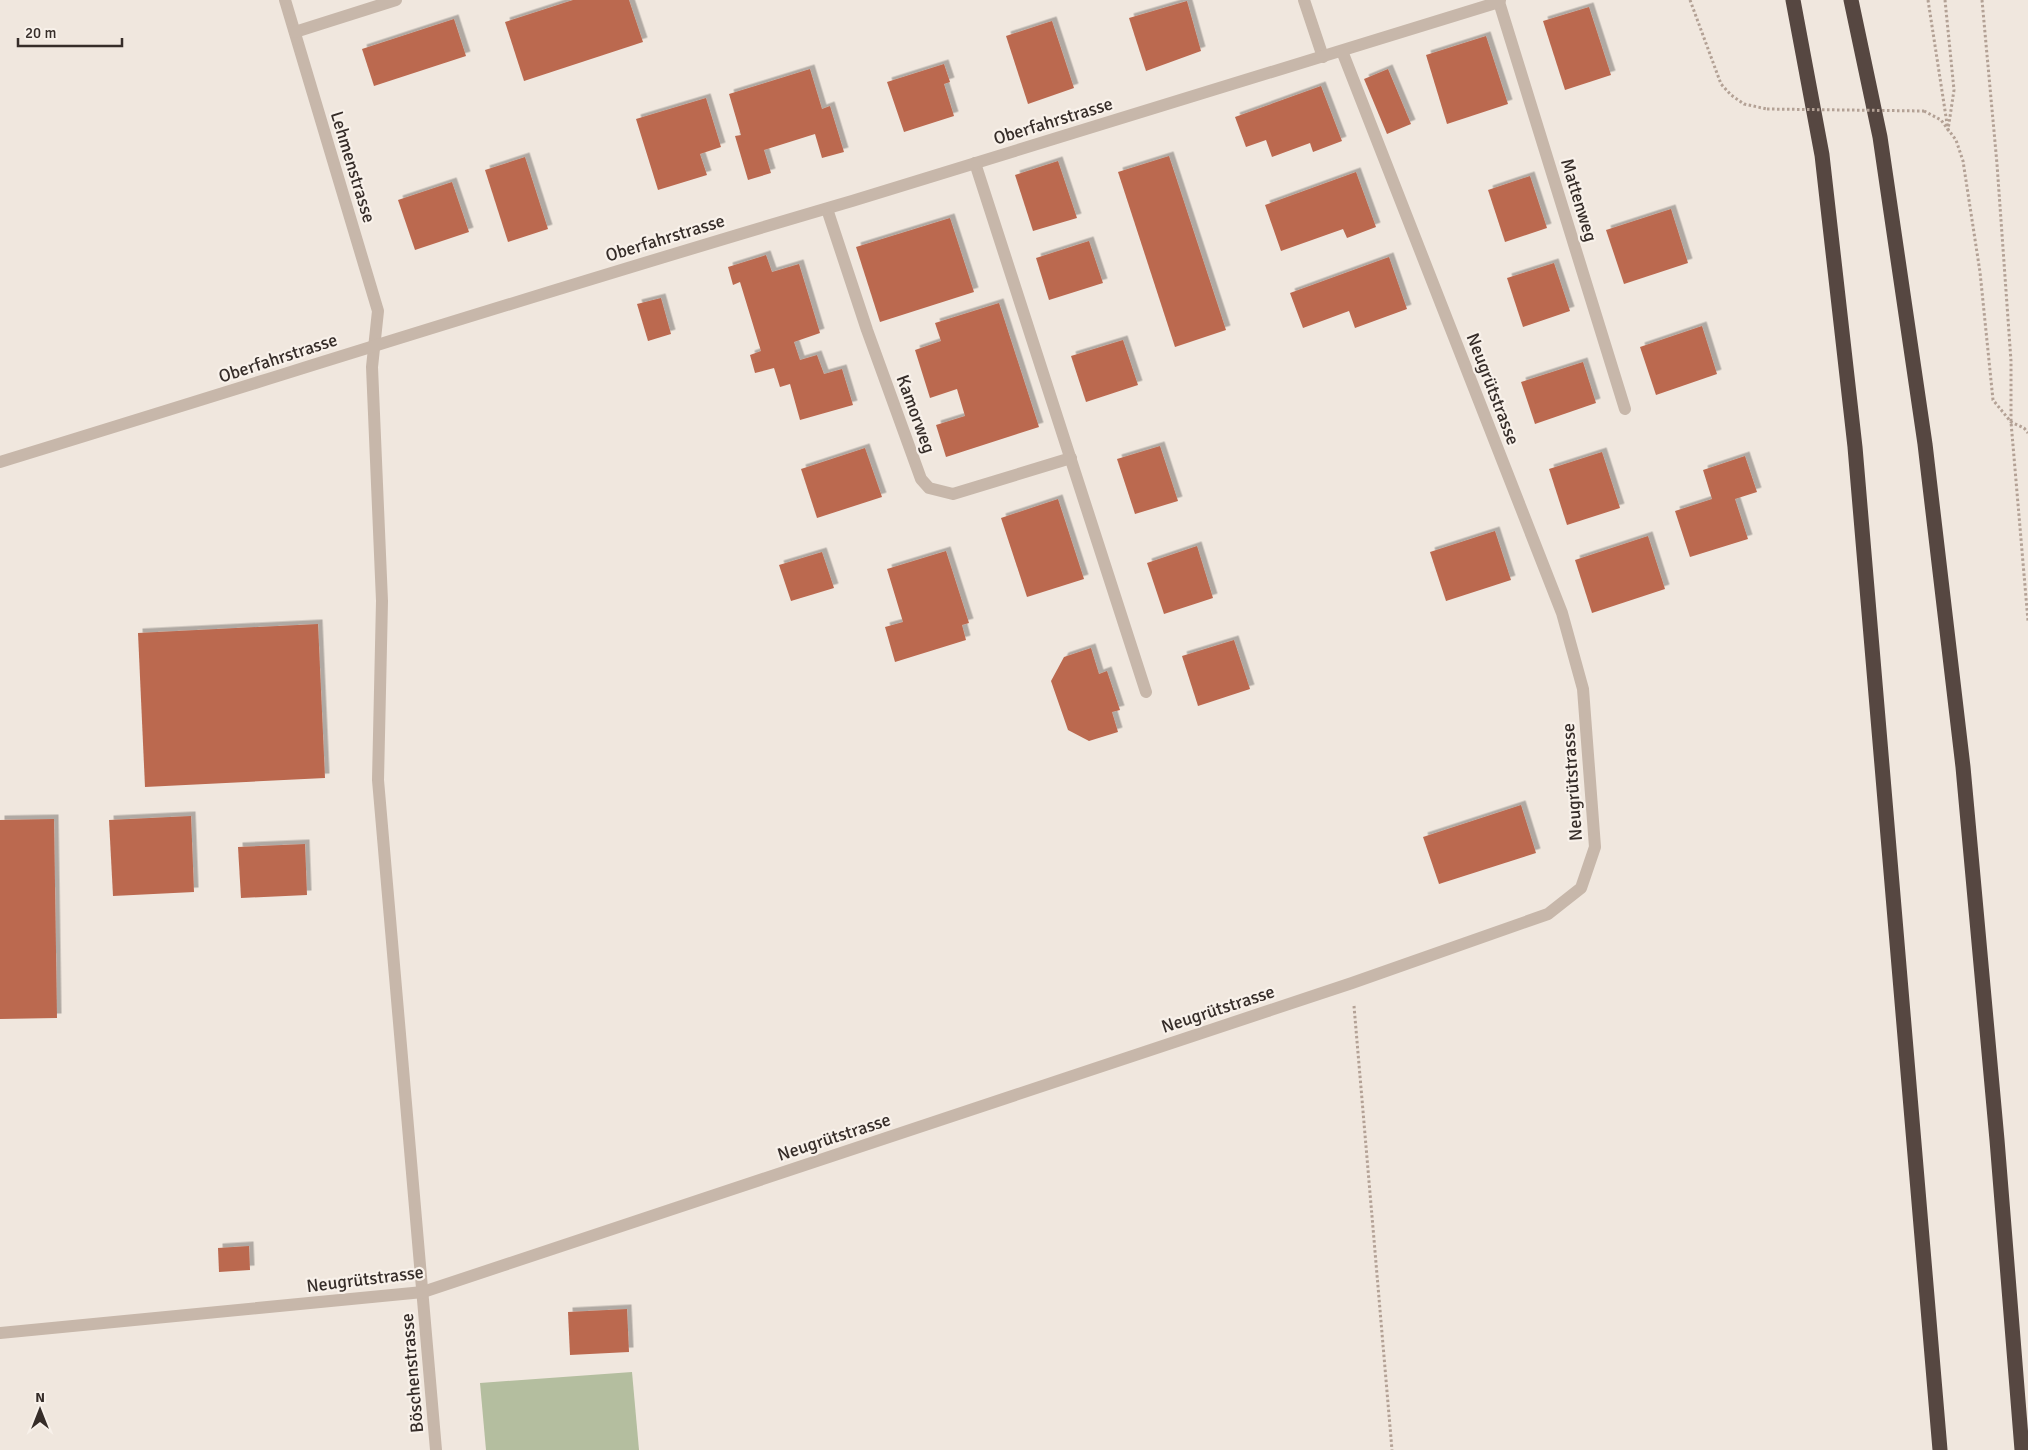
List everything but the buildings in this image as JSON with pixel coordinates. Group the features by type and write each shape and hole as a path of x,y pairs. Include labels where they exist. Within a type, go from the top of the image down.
{"highway":[{"path":"1792,0 1822,155 1855,447 1940,1450"},
{"path":"1851,0 1880,137 1930,483 1963,768 1998,1149 2022,1450"}],"street":[{"name":"Lehmenstrasse","path":"285,0 378,311 372,368 382,601 378,780 423,1292"},
{"path":"295,32 396,0"},
{"path":"1304,0 1324,57"},
{"name":"Oberfahrstrasse","path":"0,462 327,362 374,345 1324,57 1500,1"},
{"name":"Mattenweg","path":"1500,1 1625,409"},
{"name":"Neugrütstrasse","path":"0,1333 423,1292 1352,983 1548,914 1581,888 1595,847 1583,689 1562,613 1342,51"},
{"path":"975,163 1146,692"},
{"name":"Kamorweg","path":"826,209 921,479 929,488 953,494 1071,458"},
{"name":"Böschenstrasse","path":"423,1292 436,1450"}],"path":[{"path":"1690,0 1721,84 1731,95 1744,104 1767,109 1924,111 1941,120 1956,140 1963,161 1980,272 1993,400 2011,422 2024,428 2028,433"},
{"path":"1928,0 1948,130"},
{"path":"1944,0 1954,90 1948,130"},
{"path":"1982,0 1996,155 2010,351 2011,422 2028,621"},
{"path":"1352,983 1392,1450"}],"green space":[{"path":"632,1372 639,1450 486,1450 480,1383"}]}
